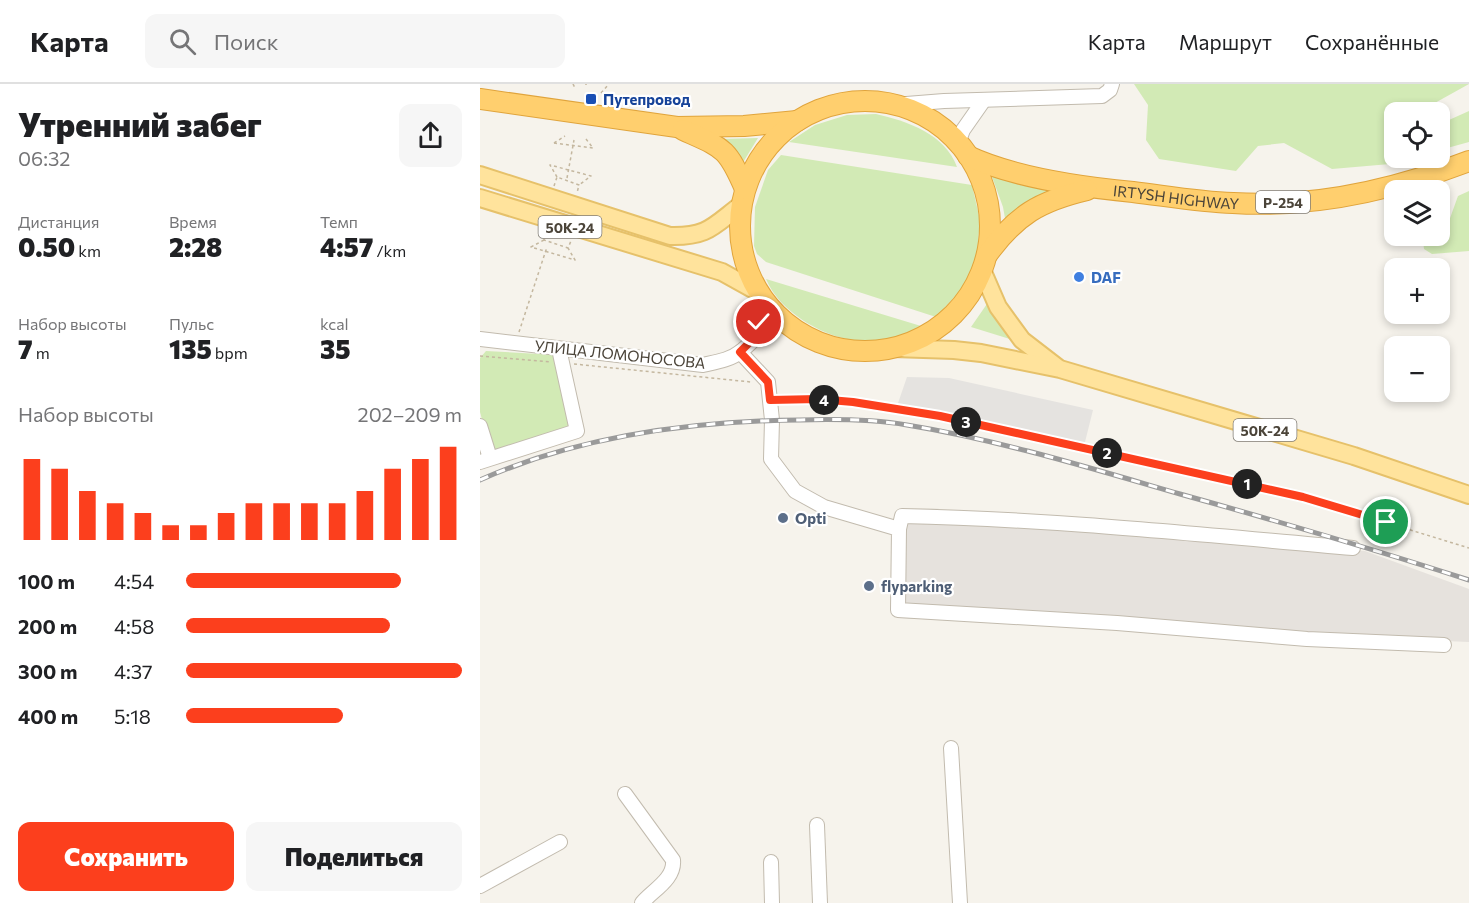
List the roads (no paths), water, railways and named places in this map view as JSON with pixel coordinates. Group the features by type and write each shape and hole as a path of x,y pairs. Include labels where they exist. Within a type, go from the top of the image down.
{"highway":[{"path":"480,99 677,127 744,126 797,121"},
{"path":"743,197 769,147 797,121 828,107 861,101 894,105 918,113 940,126 963,149 981,178 988,203 990,229 984,263"},
{"path":"677,127 721,147 733,162 743,197 741,246 747,269 761,295"},
{"path":"963,149 1007,170 1093,188"},
{"name":"IRTYSH HIGHWAY","path":"1093,188 1233,203 1317,201 1384,189 1469,161"},
{"path":"893,348 922,338 947,320 968,298 984,263 999,239 1021,218 1041,204 1064,195 1093,188"},
{"name":"50К-24","path":"761,295 784,322 808,338 835,348 864,351 893,348"}],"main road":[{"name":"50К-24","path":"480,176 670,237 702,234 714,228 743,197"},
{"name":"50К-24","path":"480,198 575,229 662,252 722,272 761,295"},
{"name":"50К-24","path":"984,263 998,307 1022,340 1060,369"},
{"name":"50К-24","path":"893,348 981,353 1060,369 1354,456 1469,495"}],"street":[{"path":"894,105 1102,96 1110,90 1112,84"},
{"path":"963,149 963,130 984,100"},
{"path":"752,340 759,322 761,295"},
{"path":"752,340 766,328 784,322"},
{"name":"УЛИЦА ЛОМОНОСОВА","path":"480,339 703,365 722,361 740,352 752,340"},
{"path":"480,426 485,460 577,431 559,349"},
{"path":"740,352 768,382 772,420 771,459 795,491 824,507 898,529"},
{"path":"1353,548 1109,526 985,518 902,516 898,529 898,610 1117,623 1307,639 1444,645"},
{"path":"951,748 960,903"},
{"path":"625,794 673,860 670,874 642,903"},
{"path":"817,825 820,903"},
{"path":"480,886 560,842"},
{"path":"771,862 772,903"}],"railway":[{"path":"480,480 557,452 596,442 677,428 759,421 880,422 976,438 1044,455 1289,525 1469,580"}],"place":[{"name":"Путепровод","path":"591,99"},
{"name":"DAF","path":"1079,277"},
{"name":"Opti","path":"783,518"},
{"name":"flyparking","path":"869,586"}]}
